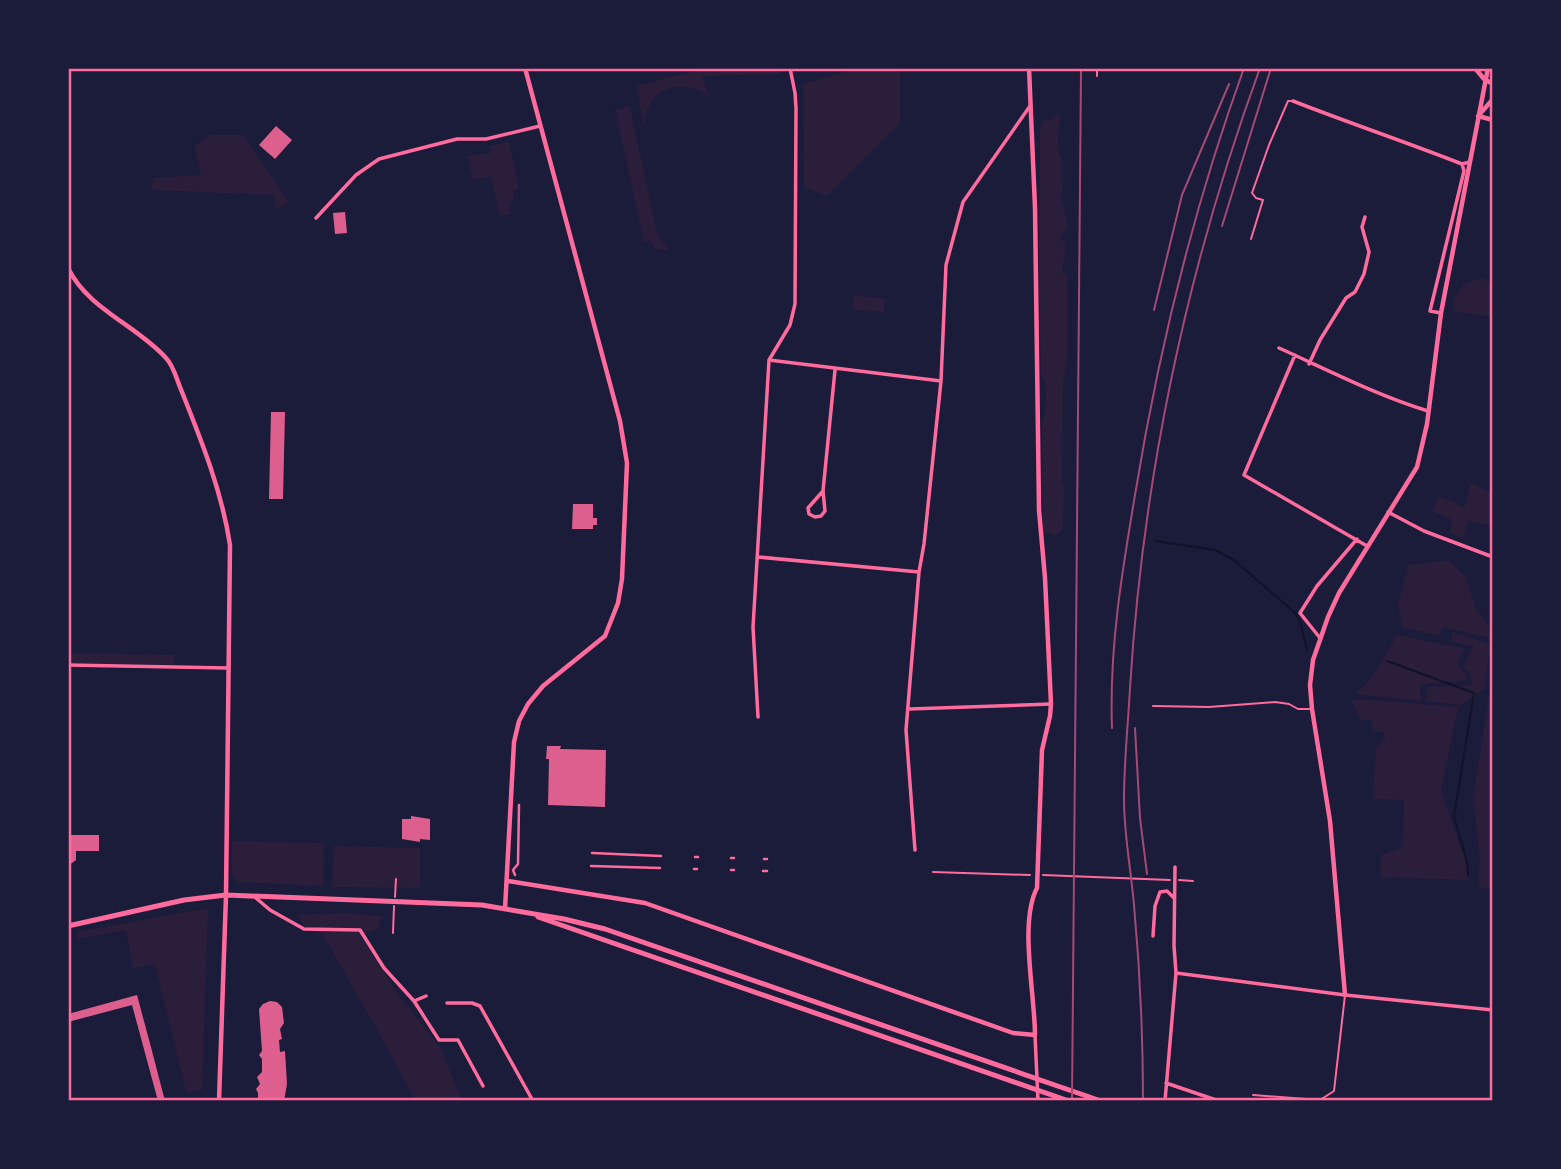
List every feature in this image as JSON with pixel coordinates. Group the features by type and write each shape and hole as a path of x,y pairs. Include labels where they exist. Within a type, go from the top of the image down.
{"main road":[{"path":"68,926 184,900 226,895 428,902 525,912 605,929 1101,1101"},
{"path":"525,912 1069,1101"}],"street":[{"path":"505,909 514,742 519,721 542,686 605,636 618,603 622,579 627,463 620,421 525,68"},
{"path":"758,717 753,626 769,360 790,325 795,303 796,108 790,68"},
{"path":"1029,68 1035,208 1039,510 1051,704 1042,750 1037,888 1031,900 1029,955 1035,1005 1038,1101"},
{"path":"1475,68 1484,79 1493,84"},
{"path":"1345,995 1330,821 1312,709 1310,685 1313,660 1339,593 1417,467 1428,411 1441,313 1488,68"},
{"path":"1478,116 1493,99"},
{"path":"1293,101 1462,163 1470,162"},
{"path":"915,850 906,730 919,572 925,544 941,381 946,265 963,202 1030,106"},
{"path":"1478,116 1493,120"},
{"path":"316,218 356,175 379,159 457,139 486,139 540,126"},
{"path":"1441,313 1430,311 1464,172 1462,163"},
{"path":"1309,364 1320,340 1346,298 1355,292 1364,274 1369,252 1362,226 1365,217"},
{"path":"68,268 89,298 144,337 169,361 226,519 230,545 226,895 219,1101"},
{"path":"1279,348 1309,364 1428,411"},
{"path":"1295,355 1244,475 1367,546"},
{"path":"769,360 941,381"},
{"path":"822,491 808,508 809,514 815,517 821,516 825,510 822,491 835,370"},
{"path":"1388,512 1424,531 1493,557"},
{"path":"1320,638 1300,613 1317,586 1357,539"},
{"path":"758,557 919,572"},
{"path":"68,665 228,668"},
{"path":"909,709 1051,704"},
{"path":"515,876 512,870 520,864 517,849 519,805"},
{"path":"517,849 523,849"},
{"path":"592,853 661,856"},
{"path":"591,866 660,868"},
{"path":"1165,1101 1176,973 1175,867"},
{"path":"508,881 645,903 1013,1033 1035,1035"},
{"path":"1153,936 1155,906 1160,892 1167,891 1176,900"},
{"path":"254,896 270,910 303,929 360,930 384,968 414,1001 439,1040 458,1041 483,1086"},
{"path":"1176,973 1345,995 1493,1010"},
{"path":"414,1001 426,996"},
{"path":"447,1003 472,1003 480,1006 533,1101"},
{"path":"1166,1083 1219,1101"}],"lane":[{"path":"1097,68 1097,76"},
{"path":"1251,239 1263,200 1252,193 1288,101 1293,101"},
{"path":"1153,706 1209,707 1275,702 1289,704 1298,709 1312,709"},
{"path":"1253,1095 1320,1100 1334,1091 1345,995"}],"path":[{"path":"933,872 1029,875"},
{"path":"1043,875 1193,881"}],"shaded area":[{"path":"706,68 785,68 779,74 702,76 708,95 685,87 665,90 650,104 644,128 637,86"},
{"path":"859,68 900,68 900,122 826,196 804,187 803,84"},
{"path":"630,106 657,234 670,251 654,249 651,241 644,242 615,110"},
{"path":"1058,115 1058,145 1063,161 1061,198 1067,227 1060,238 1065,243 1062,273 1067,275 1067,362 1063,382 1063,528 1055,536 1049,533 1043,535 1042,423 1046,398 1041,374 1039,266 1040,128 1043,120 1050,121"},
{"path":"211,135 243,135 289,202 275,209 275,195 151,190 153,178 201,175 194,146"},
{"path":"509,142 519,188 513,191 511,214 500,216 491,177 473,180 467,156 491,153 490,146"},
{"path":"1483,278 1493,286 1493,317 1453,311 1453,299 1465,283"},
{"path":"855,295 885,299 884,312 855,310 852,306"},
{"path":"1471,483 1493,493 1493,526 1468,521 1463,539 1451,533 1451,519 1432,511 1439,497 1464,508"},
{"path":"1448,560 1466,576 1475,607 1488,624 1490,638 1444,627 1438,635 1403,628 1398,605 1408,565"},
{"path":"1452,632 1490,644 1485,688 1461,705 1426,701 1427,687 1472,685 1471,674 1463,668 1473,646 1452,642"},
{"path":"1397,635 1466,649 1457,661 1468,680 1420,685 1421,701 1356,694 1373,676"},
{"path":"68,653 174,655 174,665 68,663"},
{"path":"1493,670 1493,889 1478,886 1480,859 1473,799"},
{"path":"1357,699 1458,707 1441,791 1465,859 1468,880 1381,877 1381,855 1402,848 1404,800 1373,799 1376,747 1385,739 1384,732 1373,731 1371,720 1361,720 1351,701"},
{"path":"232,841 324,843 323,886 238,882 232,873"},
{"path":"334,846 420,848 420,888 332,887"},
{"path":"208,908 202,1090 186,1092 155,964 133,969 126,930 78,939 76,932"},
{"path":"347,913 381,916 379,928 360,935 397,993 440,1047 462,1101 415,1101 322,933 307,931 298,915"}],"building":[{"path":"276,126 292,140 275,159 259,145"},
{"path":"345,212 347,233 335,234 333,213"},
{"path":"271,412 285,412 283,499 269,499"},
{"path":"573,504 593,504 593,518 597,518 597,525 593,525 593,529 572,529"},
{"path":"547,746 561,746 560,749 606,750 605,807 548,805"},
{"path":"411,816 430,819 430,840 420,839 420,842 402,839 402,819 411,819"},
{"path":"68,835 99,835 99,851 76,851 76,860 68,866"},
{"path":"137,995 165,1101 158,1101 132,1005 68,1022 68,1014"},
{"path":"270,1001 277,1002 282,1007 284,1023 280,1029 282,1039 279,1040 280,1052 285,1051 287,1084 284,1101 258,1101 256,1089 260,1084 257,1077 262,1072 262,1059 259,1055 262,1051 259,1009"}],"waterway":[{"path":"1155,541 1215,550 1234,560 1295,613 1300,621 1307,650"},
{"path":"1387,661 1474,693 1454,817 1468,875"}],"railway":[{"path":"1072,1101 1081,68"},
{"path":"1112,728 1112,669 1118,611 1144,440 1193,226 1244,68"},
{"path":"1143,1101 1139,978 1124,799 1136,609 1158,451 1172,374 1211,219 1260,68"},
{"path":"1222,226 1271,68"},
{"path":"1154,310 1182,195 1229,84"},
{"path":"1135,728 1140,818 1147,874"}]}
